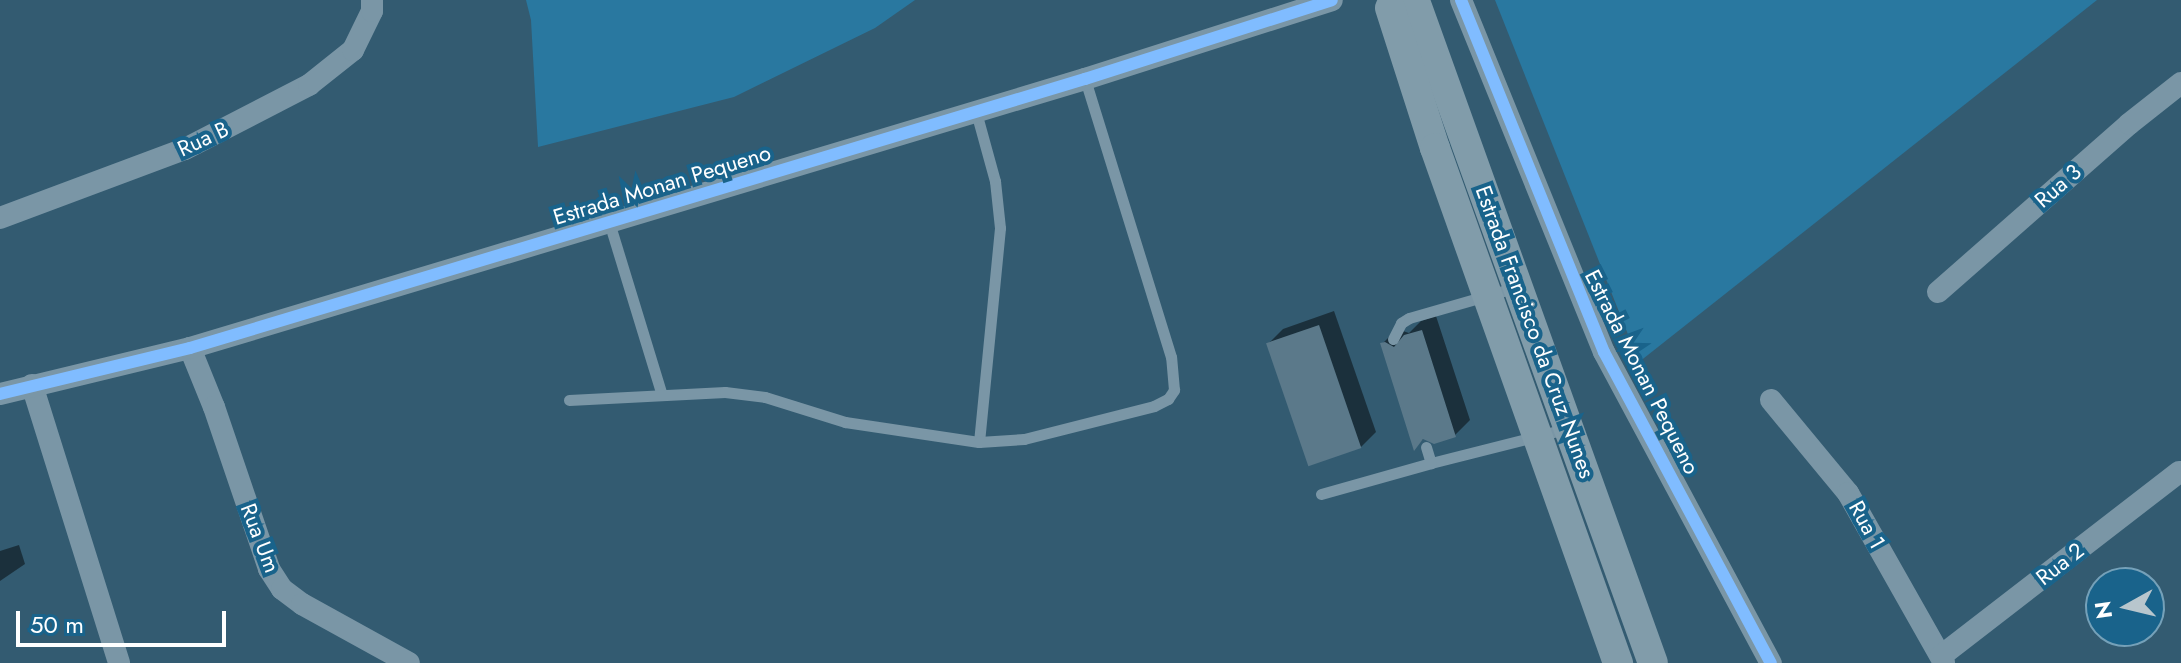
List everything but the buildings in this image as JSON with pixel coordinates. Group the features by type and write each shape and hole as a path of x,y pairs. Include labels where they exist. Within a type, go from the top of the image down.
{"main road":[{"name":"Estrada Francisco da Cruz Nunes","path":"1399,2 1518,287 1653,663"},
{"name":"Estrada Francisco da Cruz Nunes","path":"1399,2 1487,296 1618,663"}],"street":[{"name":"Estrada Monan Pequeno","path":"0,394 190,348 1085,79 1332,0"},
{"name":"Estrada Monan Pequeno","path":"1461,0 1599,341 1771,663"},
{"name":"Rua B","path":"0,218 185,149 309,85 353,50 372,6"},
{"name":"Rua 3","path":"1938,292 2140,115 2181,83"},
{"name":"Rua Um","path":"190,348 214,407 269,569 282,589 302,604 409,663"},
{"path":"32,385 119,663"},
{"name":"Rua 1","path":"1771,400 1848,493 1942,660"},
{"name":"Rua 2","path":"1942,660 2179,472"}],"lane":[{"path":"569,400 725,392 765,397 845,422 979,442 1024,439 1154,406 1168,399 1174,390 1171,357 1085,79"},
{"path":"976,112 995,181 1000,228 979,442"},
{"path":"609,222 662,395"},
{"path":"1393,339 1401,323 1409,318 1518,287"},
{"path":"1321,494 1569,428"},
{"path":"1426,447 1431,463"}],"shaded area":[{"path":"526,0 915,0 875,28 734,97 538,147 531,20"},
{"path":"1495,0 2097,0 1639,362"}],"cycle path":[{"path":"0,394 190,348 1085,79 1332,0"},
{"path":"1461,0 1604,352 1771,663"}]}
